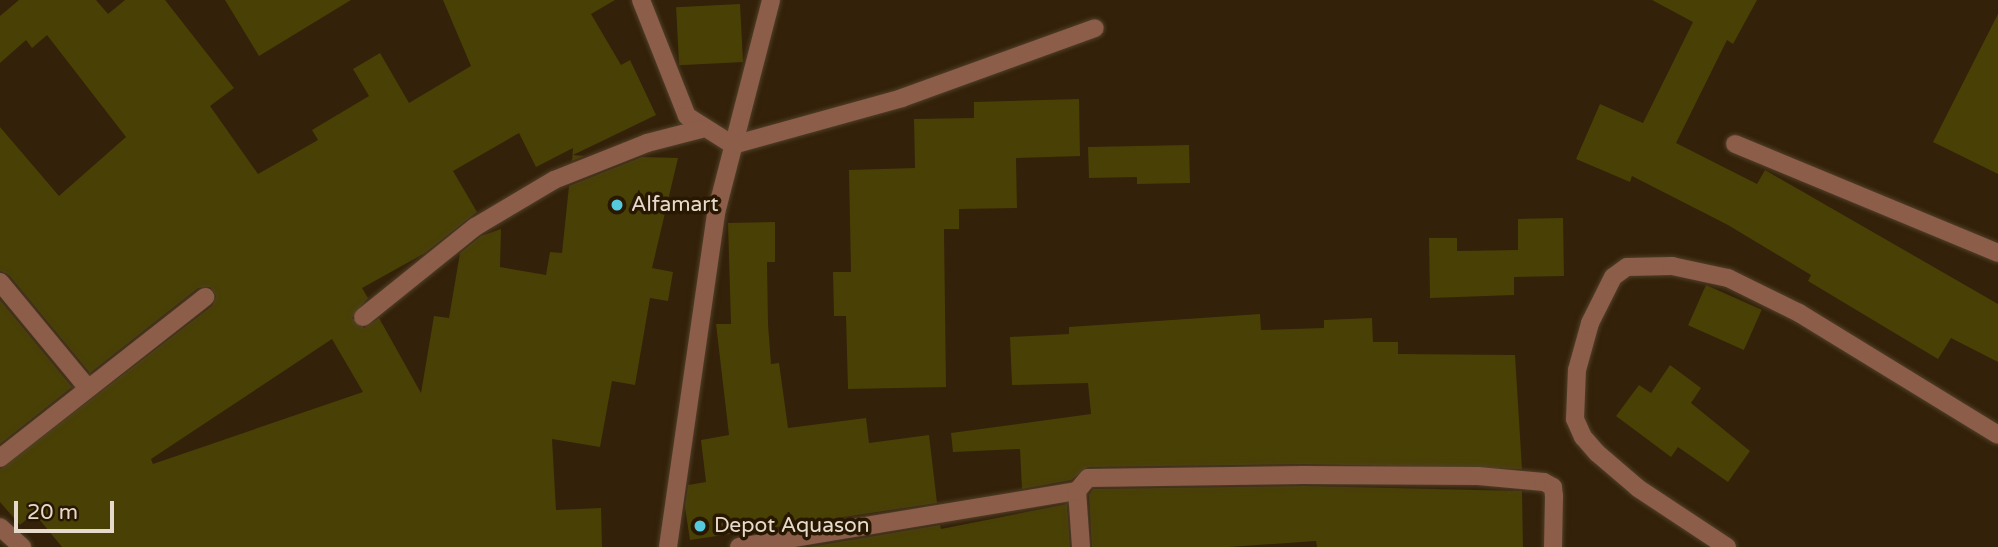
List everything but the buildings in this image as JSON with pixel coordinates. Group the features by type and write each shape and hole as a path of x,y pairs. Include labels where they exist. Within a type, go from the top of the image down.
{"street":[{"path":"640,0 687,116 701,129 733,145 902,98 1095,28"},
{"path":"668,547 716,213 771,0"},
{"path":"363,317 475,227 554,180 647,143 701,129"},
{"path":"1735,144 1998,253"},
{"path":"1727,547 1638,488 1597,453 1575,419 1577,370 1590,323 1613,278 1627,267 1672,266 1728,278 1799,313 1998,435"},
{"path":"0,282 86,386"},
{"path":"0,458 86,386 205,297"},
{"path":"739,547 1077,491 1088,478 1112,476 1521,478 1553,487 1553,547"},
{"path":"1077,491 1081,547"},
{"path":"0,527 22,547"}],"place":[{"name":"Alfamart","path":"617,205"},
{"name":"Depot Aquason","path":"700,526"}]}
